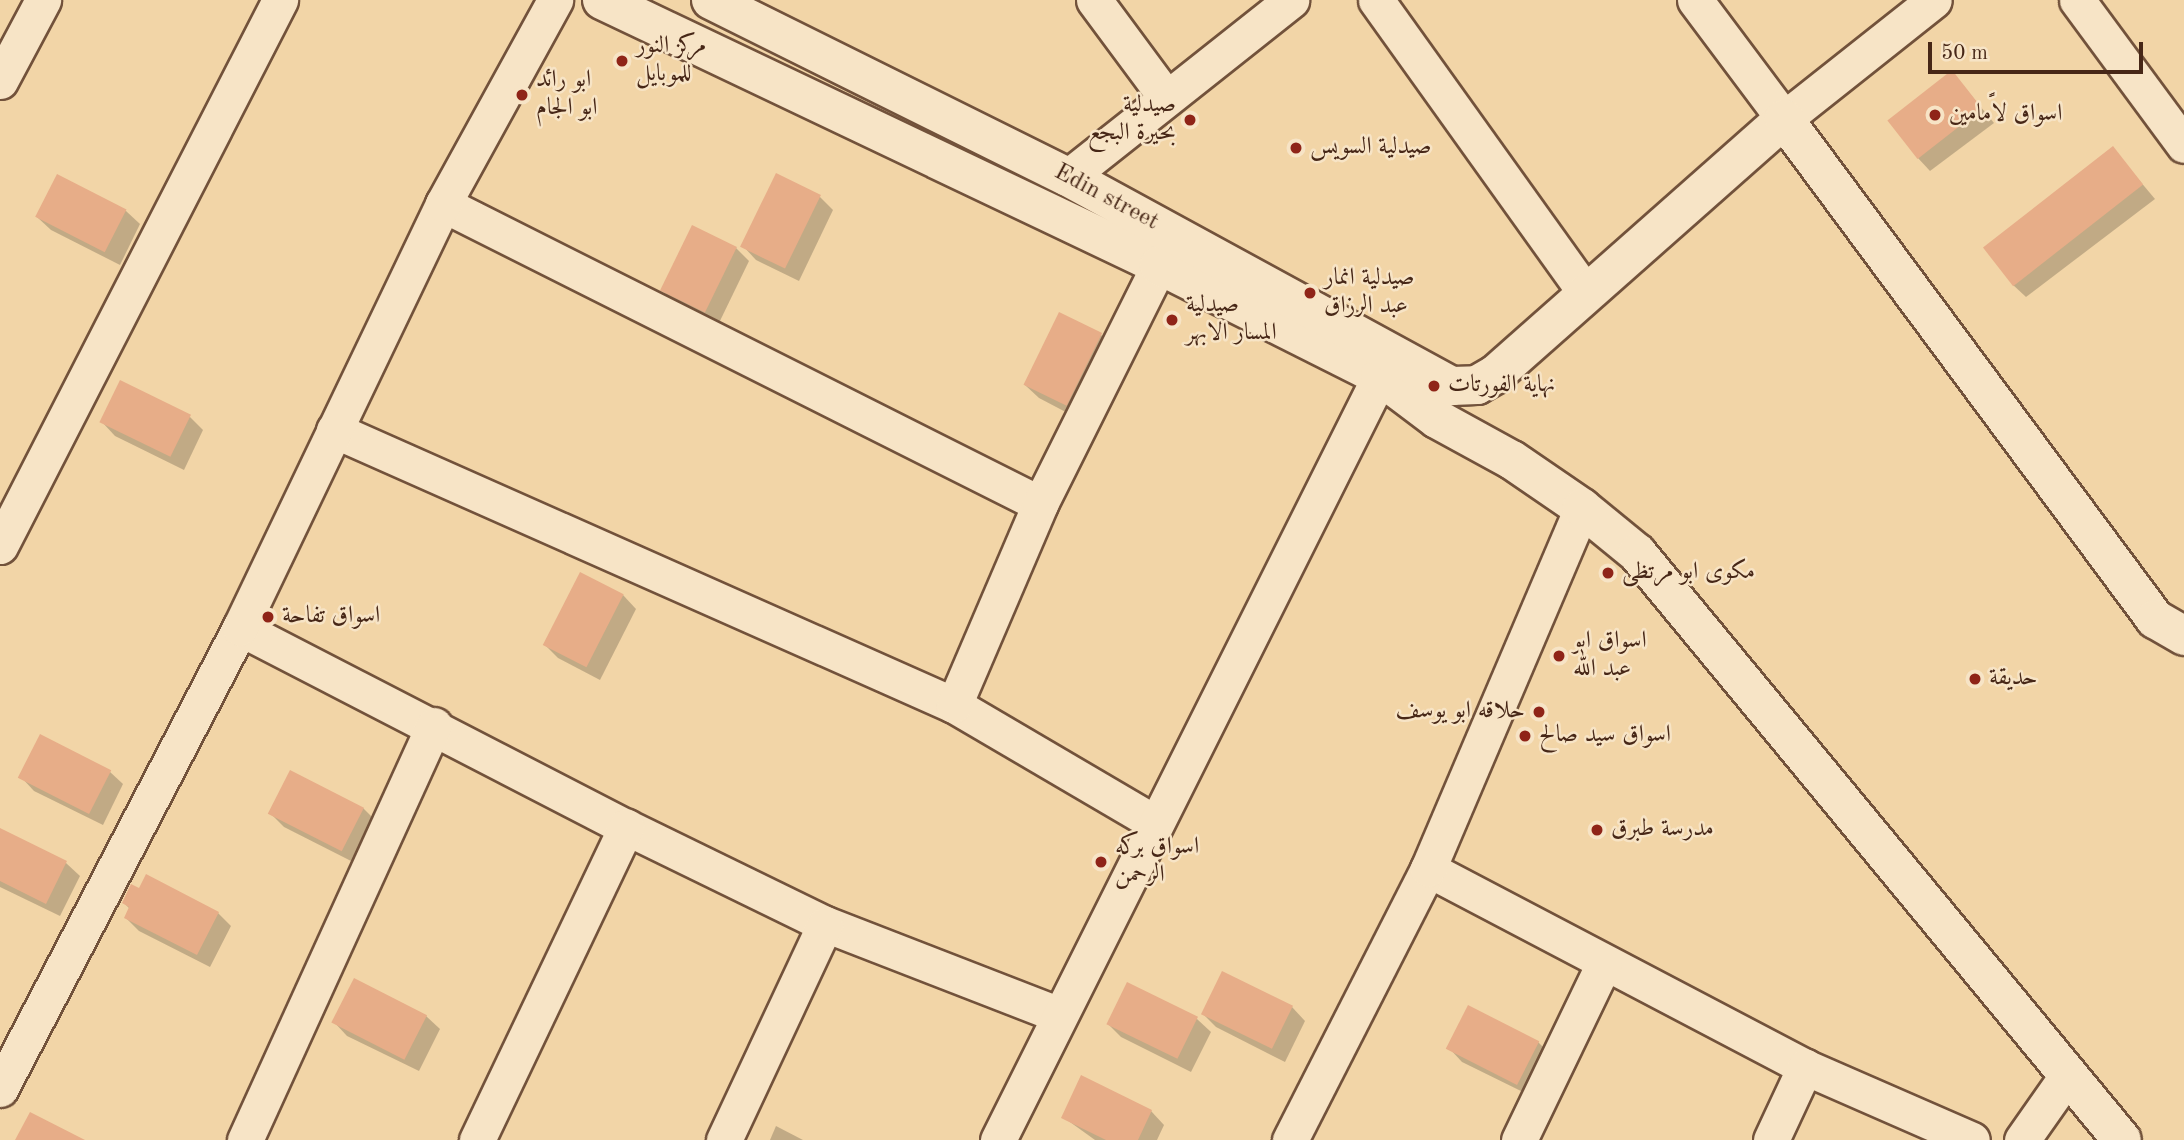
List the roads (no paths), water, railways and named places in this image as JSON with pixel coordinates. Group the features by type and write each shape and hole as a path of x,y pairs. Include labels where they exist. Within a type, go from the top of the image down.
{"street":[{"path":"0,81 43,0"},
{"path":"0,546 280,0"},
{"path":"5,1067 240,628 443,204 555,0"},
{"name":"Edin street","path":"602,0 1159,264 1380,376 1437,419 1512,460 1582,508 1637,553 2122,1140"},
{"name":"Edin street","path":"711,0 1068,177 1439,380 1465,387 1496,374 1586,293"},
{"path":"1094,0 1166,96"},
{"path":"1068,177 1166,96 1290,0"},
{"path":"1376,0 1586,293 1784,119 1934,0"},
{"path":"1695,0 2155,619 2184,636"},
{"path":"2077,0 2184,145"},
{"path":"443,204 1040,504"},
{"path":"954,705 1040,504 1159,264"},
{"path":"998,1140 1057,1014 1380,376"},
{"path":"334,430 954,705 1155,823"},
{"path":"1290,1140 1428,869 1582,508"},
{"path":"240,628 434,725 626,828 825,924 1057,1014"},
{"path":"245,1140 434,725"},
{"path":"477,1140 626,828"},
{"path":"1428,869 1805,1067 1972,1140"},
{"path":"724,1140 825,924"},
{"path":"1519,1140 1604,963"},
{"path":"1770,1140 1805,1067"},
{"path":"2022,1140 2067,1076"}],"place":[{"name":"مركز النور للموبايل","path":"622,61"},
{"name":"ابو رائد ابو الجام","path":"522,95"},
{"name":"اسواق لاًًمامين","path":"1935,115"},
{"name":"صيدلية بحيرة البجع","path":"1190,120"},
{"name":"صيدلية السويس","path":"1296,148"},
{"name":"صيدلية انمار عبد الرزاق","path":"1310,293"},
{"name":"صيدلية المسار الابهر","path":"1172,320"},
{"name":"نهاية الفورتات","path":"1434,386"},
{"name":"مكوى ابو مرتظى","path":"1608,573"},
{"name":"اسواق تفاحة","path":"268,617"},
{"name":"اسواق ابو عبد الله","path":"1559,656"},
{"name":"حديقة","path":"1975,679"},
{"name":"حلاقه ابو يوسف","path":"1539,712"},
{"name":"اسواق سيد صالح","path":"1525,736"},
{"name":"مدرسة طبرق","path":"1597,830"},
{"name":"اسواق بركه الرحمن","path":"1101,862"}]}
